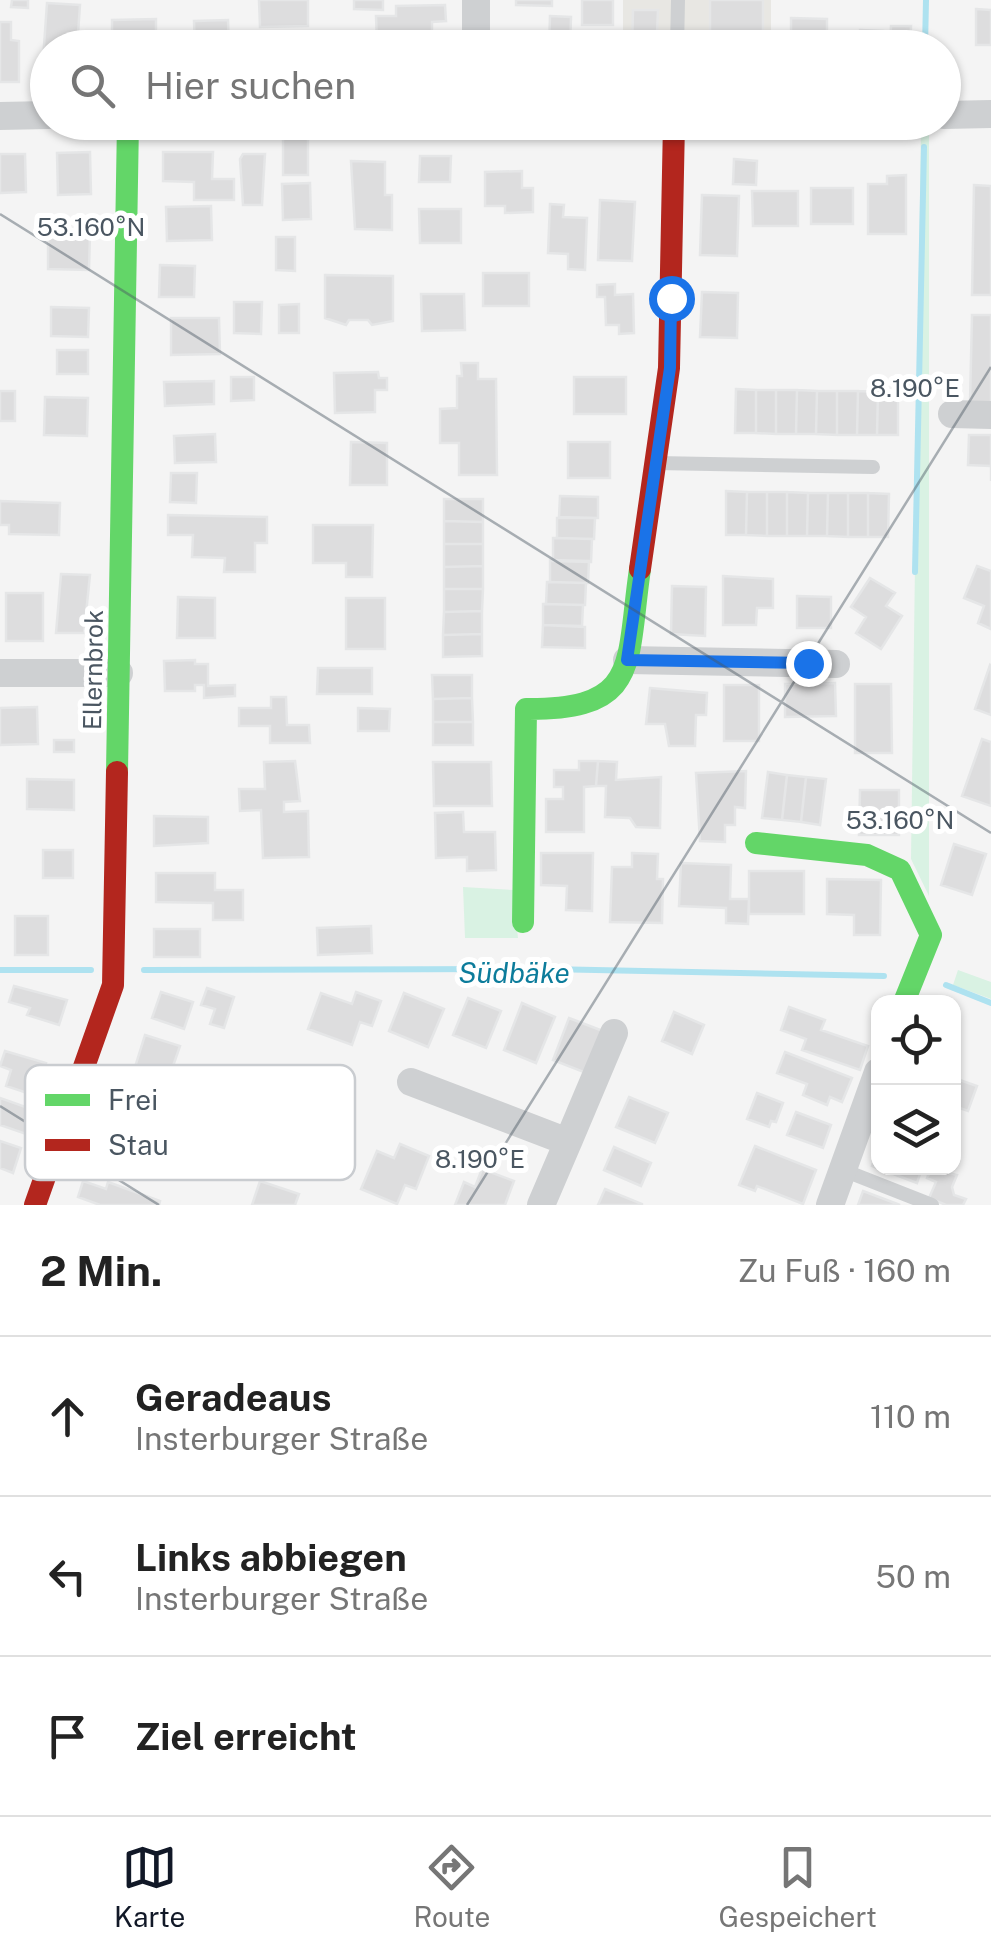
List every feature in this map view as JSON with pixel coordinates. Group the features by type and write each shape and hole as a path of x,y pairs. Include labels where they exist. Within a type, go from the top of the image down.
{"street":[{"path":"476,0 476,30"},
{"path":"961,115 991,114"},
{"path":"0,116 30,116"},
{"name":"Ellernbrok","path":"84,1065 113,985 128,140"},
{"path":"522,922 526,709 584,709 620,681 627,660 670,368 674,140"},
{"path":"952,414 991,415"},
{"path":"627,660 836,664"},
{"path":"0,673 119,672"},
{"path":"756,843 867,855 900,870 930,935 907,995"},
{"path":"541,1205 614,1033"},
{"path":"411,1082 568,1142"},
{"path":"830,1205 873,1085"},
{"name":"Ellernbrok","path":"34,1205 43,1180"}],"lane":[{"path":"677,30 678,0"},
{"path":"655,463 872,467"},
{"path":"843,1170 932,1205"}],"shaded area":[{"path":"623,0 771,0 771,30 623,30"}],"green space":[{"path":"921,140 929,140 929,896 911,859"},
{"path":"463,887 513,890 518,938 465,938"},
{"path":"958,970 991,982 991,999 953,985"}],"building":[{"path":"12,0 28,0 28,8 11,7"},
{"path":"259,0 308,0 308,26 260,27"},
{"path":"354,0 383,0 383,10 354,9"},
{"path":"516,0 552,0 552,6 516,5"},
{"path":"582,0 613,0 613,25 582,25"},
{"path":"710,0 763,0 763,30 710,30"},
{"path":"47,3 80,5 78,30 45,30"},
{"path":"445,5 446,21 432,22 432,30 377,30 376,16 396,16 396,6"},
{"path":"976,9 991,10 991,45 976,45"},
{"path":"633,10 658,10 657,30 632,30"},
{"path":"550,16 571,17 571,30 550,30"},
{"path":"791,18 827,19 827,30 791,30"},
{"path":"156,19 156,30 112,30 112,20"},
{"path":"228,20 228,30 194,30 194,21"},
{"path":"0,22 11,22 11,40 19,41 19,82 0,82"},
{"path":"891,26 911,26 911,30 891,30"},
{"path":"283,140 308,140 308,175 283,175"},
{"path":"90,152 91,194 58,195 57,153"},
{"path":"163,152 213,152 212,179 234,179 234,200 194,200 194,182 163,181"},
{"path":"0,154 25,154 26,192 0,193"},
{"path":"243,154 265,154 262,205 243,205"},
{"path":"420,156 451,156 450,182 419,182"},
{"path":"734,159 757,161 756,185 733,184"},
{"path":"351,161 385,162 385,195 392,195 392,230 355,229"},
{"path":"522,171 522,188 533,188 533,212 505,213 505,206 485,206 485,172"},
{"path":"906,175 906,234 868,234 868,184 887,184 887,176"},
{"path":"310,183 311,219 283,220 282,184"},
{"path":"974,185 991,186 991,295 972,295"},
{"path":"811,188 853,188 853,224 811,224"},
{"path":"752,191 798,191 798,226 753,226"},
{"path":"702,195 739,196 737,256 700,255"},
{"path":"600,200 635,202 632,261 598,260"},
{"path":"550,204 564,205 563,217 587,218 585,270 568,269 568,254 548,253"},
{"path":"211,206 212,240 167,241 166,207"},
{"path":"419,209 461,209 461,243 420,243"},
{"path":"48,231 90,233 89,270 48,269"},
{"path":"276,237 295,237 295,271 276,270"},
{"path":"160,265 195,266 194,297 159,297"},
{"path":"483,273 529,273 529,306 483,306"},
{"path":"325,275 393,276 393,321 372,325 368,320 349,320 346,325 325,318"},
{"path":"615,284 615,295 633,294 634,333 619,334 619,325 606,325 605,297 597,297 597,285"},
{"path":"702,292 738,293 737,338 700,337"},
{"path":"421,294 464,294 465,330 422,331"},
{"path":"234,302 262,302 261,334 234,333"},
{"path":"299,304 299,333 279,333 279,305"},
{"path":"51,307 89,308 88,337 51,336"},
{"path":"972,315 991,315 991,403 970,402"},
{"path":"171,318 219,318 220,354 171,355"},
{"path":"57,350 88,350 88,374 57,374"},
{"path":"461,363 478,363 478,379 496,379 497,475 459,475 459,443 440,443 440,409 457,408"},
{"path":"378,372 379,378 387,378 387,390 375,390 375,412 335,413 334,373"},
{"path":"231,377 254,377 254,400 231,401"},
{"path":"574,377 626,377 626,414 574,414"},
{"path":"214,381 214,404 165,406 164,382"},
{"path":"736,389 756,390 756,433 735,433"},
{"path":"756,390 776,390 776,434 756,433"},
{"path":"776,390 797,390 796,434 776,434"},
{"path":"797,390 817,391 816,434 796,434"},
{"path":"0,391 15,391 15,421 0,421"},
{"path":"817,391 837,391 837,435 816,434"},
{"path":"837,391 858,391 857,435 837,435"},
{"path":"858,391 878,392 877,435 857,435"},
{"path":"878,392 898,392 898,435 877,435"},
{"path":"45,397 88,398 87,436 44,435"},
{"path":"215,434 216,462 175,463 174,436"},
{"path":"969,435 991,435 991,466 968,465"},
{"path":"351,442 387,443 387,485 350,485"},
{"path":"568,442 610,442 610,478 568,478"},
{"path":"171,473 197,473 196,503 170,502"},
{"path":"726,491 747,492 746,535 726,535"},
{"path":"747,492 767,492 767,536 746,535"},
{"path":"767,492 787,492 787,536 767,536"},
{"path":"787,492 808,493 807,536 787,536"},
{"path":"808,493 828,493 827,536 807,536"},
{"path":"828,493 848,493 848,537 827,536"},
{"path":"848,493 868,493 868,537 848,537"},
{"path":"868,493 889,494 888,537 868,537"},
{"path":"560,496 598,497 598,518 559,517"},
{"path":"444,499 483,499 483,522 444,521"},
{"path":"0,501 60,503 59,535 9,534 9,525 0,525"},
{"path":"168,515 267,517 267,543 255,543 255,572 224,572 225,558 192,557 193,535 168,535"},
{"path":"557,518 595,518 594,539 557,538"},
{"path":"444,521 483,522 483,544 444,544"},
{"path":"313,525 373,525 372,577 346,577 346,563 313,563"},
{"path":"553,538 592,539 591,562 553,561"},
{"path":"444,544 483,544 483,566 444,567"},
{"path":"550,560 589,561 588,583 550,582"},
{"path":"483,566 483,589 444,589 444,567"},
{"path":"977,566 991,571 991,629 978,623 984,606 964,598"},
{"path":"61,574 90,575 84,633 56,633"},
{"path":"723,576 773,579 773,608 757,608 756,625 723,625"},
{"path":"870,578 895,593 886,606 902,616 881,649 856,633 866,617 851,607"},
{"path":"547,582 586,583 585,605 546,604"},
{"path":"672,586 706,587 705,636 671,634"},
{"path":"444,589 483,589 482,611 444,612"},
{"path":"6,593 43,593 43,641 6,641"},
{"path":"797,596 831,597 831,628 797,628"},
{"path":"178,597 215,598 215,638 177,638"},
{"path":"346,598 385,598 385,649 346,649"},
{"path":"543,604 583,605 582,626 543,625"},
{"path":"482,611 482,634 443,635 444,612"},
{"path":"543,625 585,627 585,648 542,647"},
{"path":"482,634 482,656 443,657 443,635"},
{"path":"195,660 195,664 208,664 208,686 235,685 235,696 204,698 204,685 195,685 195,691 165,691 164,661"},
{"path":"991,666 991,715 975,709"},
{"path":"318,668 372,668 372,694 317,694"},
{"path":"432,675 472,675 472,698 433,699"},
{"path":"835,683 836,716 785,717 785,684"},
{"path":"855,684 891,684 892,753 855,753"},
{"path":"724,685 759,685 759,741 724,741"},
{"path":"650,688 707,693 706,715 696,715 695,746 669,746 665,724 646,724"},
{"path":"271,697 286,697 287,725 309,725 310,743 270,743 270,726 239,726 239,708 271,708"},
{"path":"472,698 473,722 433,722 433,699"},
{"path":"37,707 38,744 0,745 0,708"},
{"path":"358,708 390,709 389,731 358,731"},
{"path":"433,722 473,722 473,745 433,745"},
{"path":"982,739 991,742 991,806 962,796"},
{"path":"54,740 74,740 74,752 54,752"},
{"path":"295,761 300,801 284,802 284,812 308,811 309,857 263,858 261,810 240,811 239,789 265,789 264,762"},
{"path":"579,761 598,761 596,786 584,787 584,832 546,832 546,799 563,799 563,787 554,787 554,770 579,770"},
{"path":"598,761 617,762 616,780 661,777 660,828 636,827 630,818 605,817 606,786 596,786"},
{"path":"433,762 491,762 492,806 434,806"},
{"path":"746,771 745,808 735,807 735,825 725,825 725,842 700,841 696,773"},
{"path":"768,772 787,775 782,820 762,818"},
{"path":"787,775 806,777 801,822 782,820"},
{"path":"806,777 826,779 820,825 801,822"},
{"path":"27,779 74,780 74,810 27,809"},
{"path":"860,790 899,790 899,835 859,835"},
{"path":"463,812 464,832 495,832 496,870 467,871 467,857 436,858 435,813"},
{"path":"154,816 208,817 208,843 154,846"},
{"path":"954,844 986,854 972,895 941,885"},
{"path":"43,850 73,850 73,878 43,878"},
{"path":"541,853 593,853 592,911 566,910 567,886 541,885"},
{"path":"632,853 658,854 657,879 663,879 662,923 610,922 612,867 632,867"},
{"path":"681,863 731,865 730,899 749,899 748,924 726,923 726,908 679,906"},
{"path":"749,871 804,871 804,914 749,914"},
{"path":"156,873 215,873 215,890 243,890 243,920 213,920 213,903 156,902"},
{"path":"827,879 881,880 880,935 854,935 854,915 827,914"},
{"path":"15,916 48,916 48,955 15,955"},
{"path":"371,926 372,953 318,955 317,928"},
{"path":"154,929 200,929 200,957 154,957"},
{"path":"14,986 67,1000 59,1025 27,1015 30,1008 9,1002"},
{"path":"207,988 234,997 224,1028 210,1024 215,1009 201,1005"},
{"path":"161,992 193,1002 184,1029 152,1018"},
{"path":"356,992 381,1001 372,1026 360,1022 352,1045 308,1029 321,993 352,1004"},
{"path":"404,993 444,1009 428,1047 389,1031"},
{"path":"468,998 501,1011 486,1048 453,1035"},
{"path":"522,1003 555,1017 536,1063 504,1050"},
{"path":"789,1007 825,1020 821,1030 868,1046 860,1070 802,1050 806,1039 781,1030"},
{"path":"674,1012 704,1025 692,1054 662,1041"},
{"path":"569,1018 603,1031 586,1073 553,1060"},
{"path":"145,1035 180,1046 173,1065 136,1064"},
{"path":"5,1051 46,1063 25,1065 25,1092 6,1086 11,1070 0,1066"},
{"path":"785,1052 852,1078 842,1102 830,1097 827,1105 803,1095 807,1084 777,1073"},
{"path":"961,1080 977,1086 968,1111 961,1108"},
{"path":"757,1093 783,1103 776,1122 771,1121 769,1127 747,1119"},
{"path":"629,1097 668,1113 655,1143 616,1127"},
{"path":"0,1098 25,1107 25,1134 0,1125"},
{"path":"796,1112 831,1125 823,1148 787,1135"},
{"path":"0,1141 21,1148 13,1173 0,1168"},
{"path":"400,1144 429,1156 416,1189 405,1185 397,1204 361,1189 377,1151 394,1158"},
{"path":"755,1146 816,1170 803,1204 757,1186 755,1191 739,1185"},
{"path":"614,1147 651,1163 641,1186 604,1170"},
{"path":"482,1169 514,1181 505,1205 455,1205 464,1182 475,1187"},
{"path":"896,1175 920,1175 917,1183"},
{"path":"957,1175 952,1187 954,1195 966,1199 963,1205 946,1205 929,1198 936,1182 927,1178"},
{"path":"83,1181 106,1189 108,1182 160,1201 159,1205 100,1205 78,1197"},
{"path":"260,1181 299,1194 295,1205 252,1205"},
{"path":"605,1189 642,1204 642,1205 598,1205"},
{"path":"863,1191 900,1205 858,1205"}],"waterway":[{"path":"925,30 926,0"},
{"path":"915,572 924,147"},
{"name":"Südbäke","path":"144,970 547,969 884,976"},
{"name":"Südbäke","path":"0,970 91,970"},
{"name":"Südbäke","path":"946,985 991,1003"}],"traffic: fast":[{"path":"117,772 128,140"},
{"path":"523,922 526,709 590,701 609,690 621,675 628,655 640,569"},
{"path":"756,843 867,855 900,870 931,935 907,995"}],"traffic: jam":[{"path":"640,569 669,368 674,140"},
{"path":"85,1065 113,985 117,772"},
{"path":"35,1205 44,1180"}],"route":[{"path":"671,298 670,368 627,660 808,663"}]}
